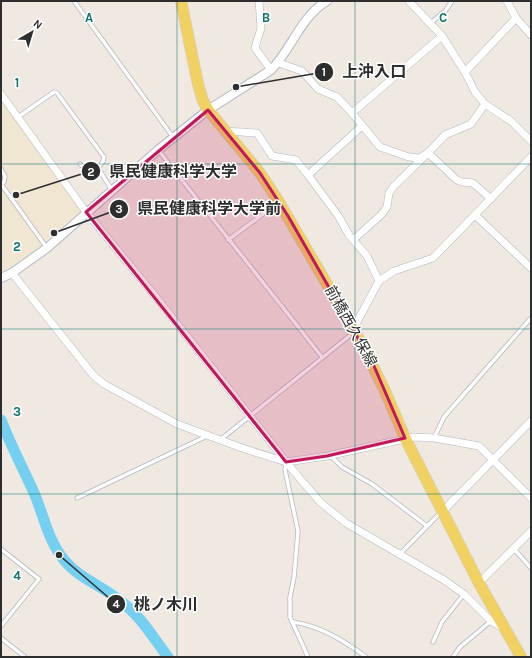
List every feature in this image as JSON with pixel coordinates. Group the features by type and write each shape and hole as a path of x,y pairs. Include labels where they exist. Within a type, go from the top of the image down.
{"main road":[{"name":"前橋西久保線","path":"180,1 203,101 208,110 260,174 279,202 375,369 405,438 479,583 521,657"}],"street":[{"path":"260,1 261,28 255,48 271,70"},
{"path":"1,278 12,273 47,248 86,212 173,137 208,110 271,70 279,63 294,36 312,13 327,1"},
{"path":"409,1 442,36 465,72 475,92 485,104 511,121 531,141"},
{"path":"507,1 516,18 530,29"},
{"path":"465,72 516,18"},
{"path":"352,113 442,36"},
{"path":"279,63 302,71 318,90 337,97 380,147 409,157 419,158 428,153"},
{"path":"1,94 86,212 156,297 286,462 320,502 346,523 444,580 464,594 491,621 504,629"},
{"path":"353,240 381,215 386,207 389,193 394,186 446,135 471,124 485,104"},
{"path":"308,175 362,126"},
{"path":"225,131 257,134 272,156 296,160 339,217 349,235 367,256 379,281"},
{"path":"428,153 457,180 473,183 491,199"},
{"path":"352,329 379,281 394,271 432,258 531,157"},
{"path":"475,215 531,268"},
{"path":"12,273 92,375 141,405 177,424 242,448 286,462 330,455 414,437 434,438 479,446 531,498"},
{"path":"443,511 531,421"},
{"path":"479,583 531,531"}],"lane":[{"path":"74,1 173,137"},
{"path":"430,24 446,10 452,1"},
{"path":"18,117 54,92 57,93 104,158 98,168 88,170 83,169 80,164"},
{"path":"158,150 322,357"},
{"path":"98,168 112,190"},
{"path":"1,169 5,176 4,182 1,184 47,248"},
{"path":"228,240 279,202"},
{"path":"434,438 444,416 531,318"},
{"path":"220,440 322,357 352,329"},
{"path":"77,498 208,435"},
{"path":"330,455 342,467 372,484 427,526"},
{"path":"286,462 285,470 298,527 294,577 289,608 290,617 308,657"},
{"path":"400,554 443,511"},
{"path":"1,548 39,579 1,626"},
{"path":"514,549 531,568"},
{"path":"433,642 442,622 464,594"},
{"path":"453,657 460,647 491,621"},
{"path":"292,622 338,638 366,657"},
{"path":"1,638 24,657"}],"highlighted area":[{"path":"208,110 260,173 288,216 374,366 405,438 327,456 286,462 86,212"}],"shaded area":[{"path":"1,101 81,210 26,257 1,272"}],"waterway":[{"path":"1,420 35,495 47,530 59,554 77,572 127,606 146,627 168,657"}],"place":[{"name":"上沖入口","path":"236,87"},
{"name":"県民健康科学大学","path":"16,195"},
{"name":"県民健康科学大学前","path":"54,233"},
{"name":"桃ノ木川","path":"59,555"}]}
